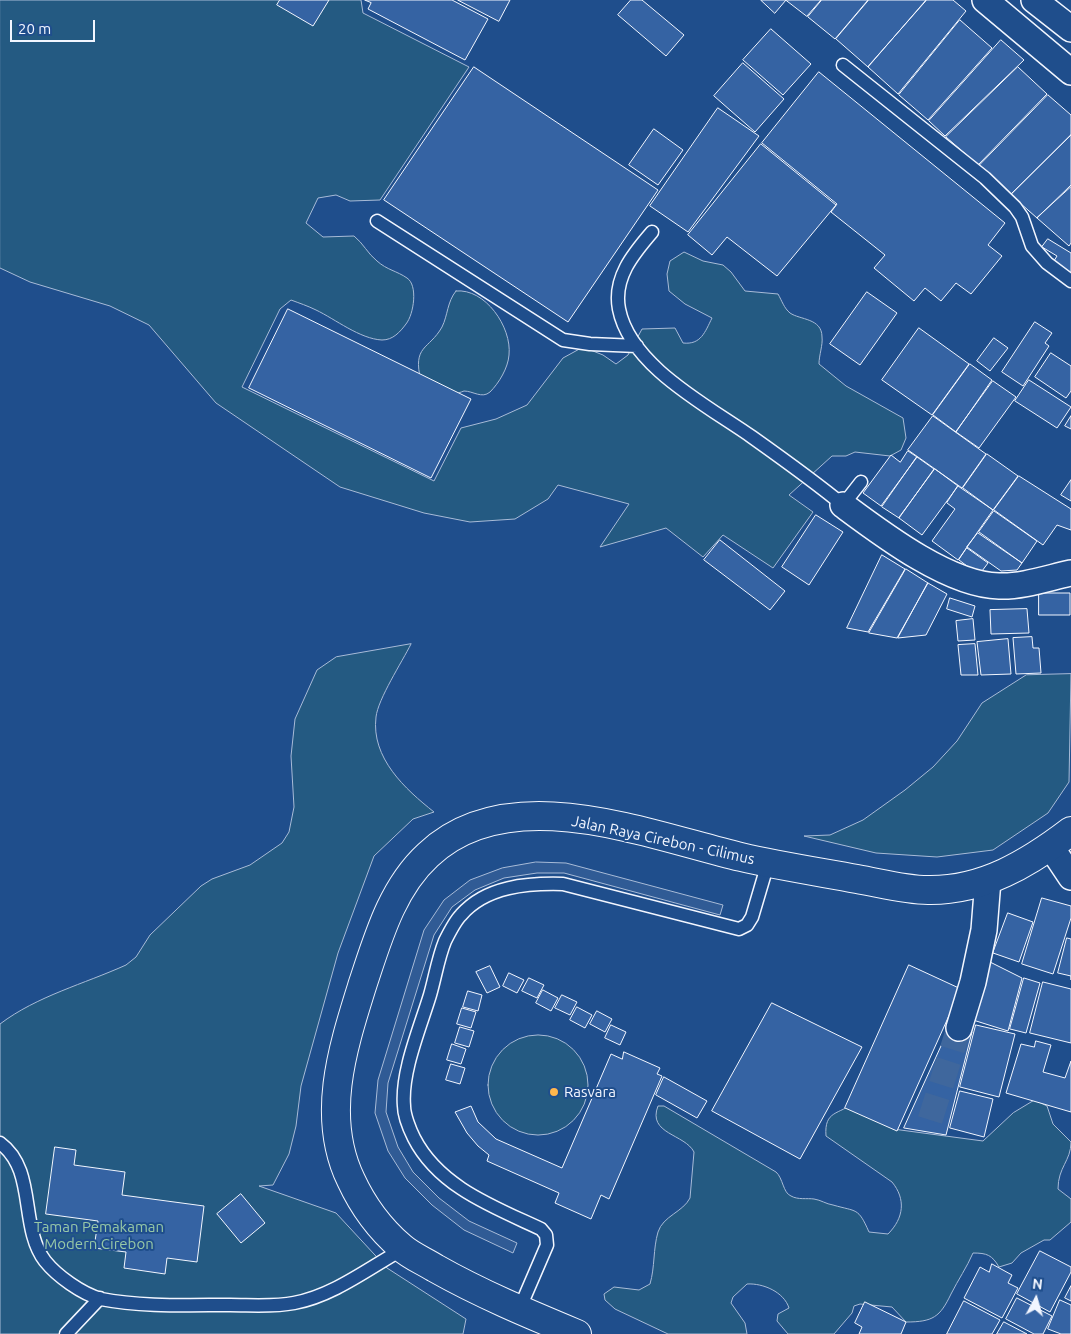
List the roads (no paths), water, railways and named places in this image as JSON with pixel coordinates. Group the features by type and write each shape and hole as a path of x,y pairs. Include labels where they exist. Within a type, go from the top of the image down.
{"highway":[{"name":"Jalan Raya Cirebon - Cilimus","path":"577,1334 470,1288 402,1249 373,1218 361,1201 338,1151 335,1112 345,1042 381,929 408,880 428,855 453,837 476,825 515,816 550,816 590,820 768,863 929,890 988,880 1025,864 1061,839"}],"street":[{"path":"985,0 1071,72"},
{"path":"1034,0 1071,29"},
{"path":"843,505 900,545 946,572 975,582 999,586 1071,573"},
{"path":"1061,839 1071,877"},
{"path":"959,1028 973,982 984,930 988,880"}],"lane":[{"path":"843,65 991,183 1015,207 1022,217 1032,246 1047,263 1071,281"},
{"path":"377,221 563,340 590,344 637,346"},
{"path":"652,232 632,254 619,280 618,307 624,325 637,346 660,371 697,400 796,468 843,505 861,482"},
{"path":"519,1310 547,1244 546,1235 541,1229 486,1203 453,1184 427,1159 413,1137 404,1107 406,1080 445,940 461,914 480,899 507,888 538,883 563,884 739,929 747,925 752,917 768,863"},
{"path":"0,1142 17,1162 35,1236 44,1259 63,1280 100,1298 196,1305 294,1303 324,1294 402,1249"},
{"path":"66,1334 100,1298"}],"tunnel":[{"path":"930,1120 959,1028"}],"place":[{"name":"Rasvara","path":"554,1092"}],"park label":[{"name":"Taman Pemakaman Modern Cirebon","path":"99,1236"}]}
